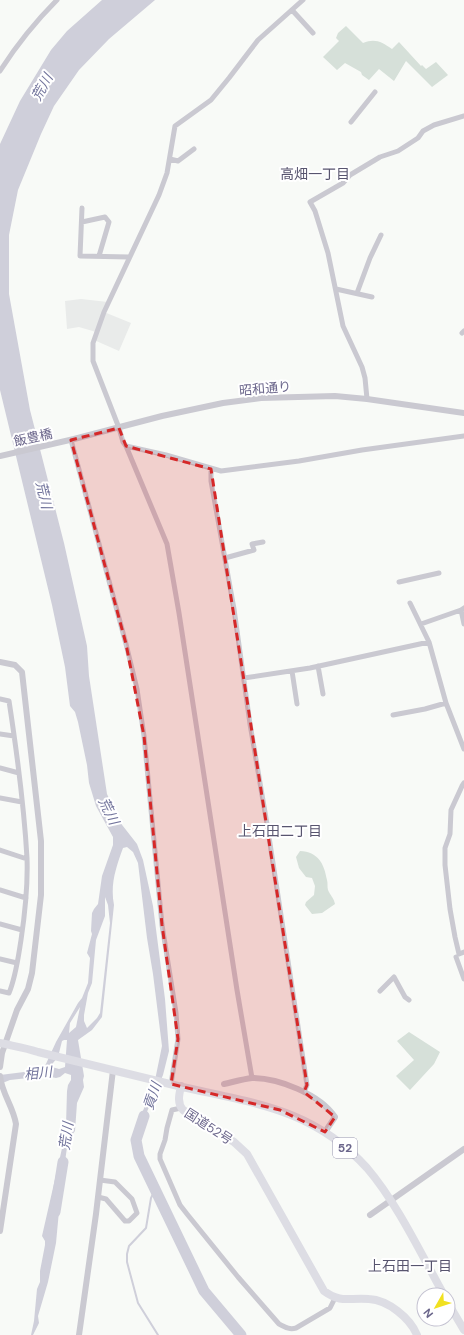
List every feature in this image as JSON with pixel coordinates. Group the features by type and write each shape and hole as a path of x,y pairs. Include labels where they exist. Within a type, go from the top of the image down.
{"highway":[{"name":"52","path":"3,1044 181,1086"},
{"name":"国道52号","path":"335,1298 324,1291 320,1286 247,1154 234,1142 186,1113 181,1108 179,1098 181,1086 280,1110 301,1118 325,1132 353,1154 367,1168 390,1200 439,1287"},
{"path":"335,1298 368,1299 382,1302 408,1320 413,1325 417,1335"},
{"path":"456,1316 464,1330"}],"street":[{"path":"0,71 7,60 57,0"},
{"path":"252,1078 167,544 123,442 93,361 92,343 104,312 159,195 170,160 175,126 211,100 230,78 258,40 303,0"},
{"path":"292,10 313,33"},
{"path":"351,122 375,92"},
{"path":"367,399 365,378 362,367 343,326 328,253 310,202 343,183 350,176 380,158 398,151 418,138 423,131 434,125 464,116"},
{"path":"170,160 178,161 194,149"},
{"path":"82,208 80,256 129,257"},
{"path":"82,222 105,217 109,222 99,256"},
{"path":"357,293 370,258 382,236"},
{"path":"336,289 357,293 372,298"},
{"name":"昭和通り","path":"72,440 162,416 223,403 261,398 335,396 367,399 464,413"},
{"path":"126,446 166,455 221,471 464,436"},
{"path":"72,440 137,689 144,736 162,925 176,1013 178,1039 170,1084"},
{"name":"飯豊橋","path":"0,456 72,440"},
{"path":"210,469 306,1077 307,1085 304,1092"},
{"path":"225,558 254,550 252,544 263,542"},
{"path":"399,582 440,573"},
{"path":"410,603 429,642 446,703 464,749"},
{"path":"421,624 462,609 464,624"},
{"path":"244,678 318,666 429,642"},
{"path":"0,662 15,665 22,672 37,799 42,861 41,895 32,973 28,989 17,1010 3,1044 0,1067"},
{"path":"318,666 323,694"},
{"path":"292,671 297,704"},
{"path":"0,699 9,701 19,773 27,859 26,898 14,982 9,993 0,991"},
{"path":"393,715 446,703"},
{"path":"0,734 14,736"},
{"path":"0,768 19,773"},
{"path":"464,783 451,810 450,834 446,848 445,865 454,937 460,954 464,979"},
{"path":"0,798 22,802"},
{"path":"0,850 27,859"},
{"path":"0,890 26,898"},
{"path":"0,924 22,930"},
{"path":"0,959 17,963"},
{"path":"380,991 394,977 405,997 409,1000"},
{"path":"79,1335 100,1180 110,1069"},
{"path":"0,1076 1,1086 14,1115 16,1124 0,1231"},
{"path":"224,1084 252,1078 266,1079 304,1092 331,1111 335,1117 325,1132"},
{"path":"181,1108 172,1110 160,1159 180,1205 187,1214 248,1289 279,1324 287,1328 296,1328 330,1308 335,1298"},
{"path":"370,1215 464,1149"},
{"path":"98,1197 106,1199 125,1221 129,1221 137,1213 132,1199 115,1182 100,1180"}],"highlighted area":[{"path":"119,428 126,446 211,469 307,1085 304,1092 335,1117 325,1132 280,1110 171,1084 178,1039 162,925 144,736 126,644 71,440"}],"shaded area":[{"path":"346,26 363,43 375,41 385,44 392,49 399,42 421,66 422,65 426,69 436,62 448,75 432,87 406,61 394,81 379,69 369,80 362,75 361,72 345,63 337,70 323,57 339,41 336,38 338,33"},
{"path":"81,299 108,302 104,312 131,323 119,351 94,340 96,332 79,327 67,329 65,301"},
{"path":"300,851 316,856 324,868 328,890 335,904 322,913 312,914 305,905 306,902 314,895 315,886 312,878 306,877 299,868 296,857"},
{"path":"409,1032 440,1052 434,1064 410,1090 396,1076 414,1060 397,1041"}],"water":[{"name":"相川","path":"102,0 155,0 109,39 79,70 54,106 18,190 9,235 9,294 30,410 64,543 87,646 89,676 107,794 119,821 137,844 143,860 153,906 165,999 169,1051 163,1075 139,1130 142,1113 154,1085 162,1046 138,863 133,852 127,847 123,848 113,883 114,905 102,1017 92,1030 78,1040 84,1076 84,1087 77,1103 75,1131 68,1140 64,1169 57,1182 59,1211 56,1243 48,1282 38,1316 39,1323 33,1335 31,1335 45,1245 45,1241 42,1236 63,1144 66,1125 67,1091 71,1080 71,1075 65,1073 56,1078 46,1076 10,1080 0,1084 0,1075 24,1072 45,1066 56,1042 82,998 88,983 90,958 87,953 92,934 92,913 98,904 102,876 113,845 113,837 96,806 89,783 87,765 78,722 75,712 70,706 65,667 52,605 0,390 0,144 20,101 51,50 67,31","holes":["105,897 108,905 110,923 100,1013 87,1028 84,1021 84,1015 88,993 92,983 96,940 105,916","80,1007 76,1027 69,1033 70,1023","67,1040 65,1067 59,1069 52,1067 53,1063 58,1057 62,1041"]}],"waterway":[{"name":"貢川","path":"144,1116 136,1140 139,1156 204,1291 241,1335"},
{"name":"荒川","path":"55,1212 63,1162"},
{"path":"155,1190 151,1198 146,1228 129,1246 127,1262 138,1303 158,1335"}],"district":[{"name":"高畑一丁目","path":"315,174"},
{"name":"上石田二丁目","path":"280,831"},
{"name":"上石田一丁目","path":"410,1266"}]}
